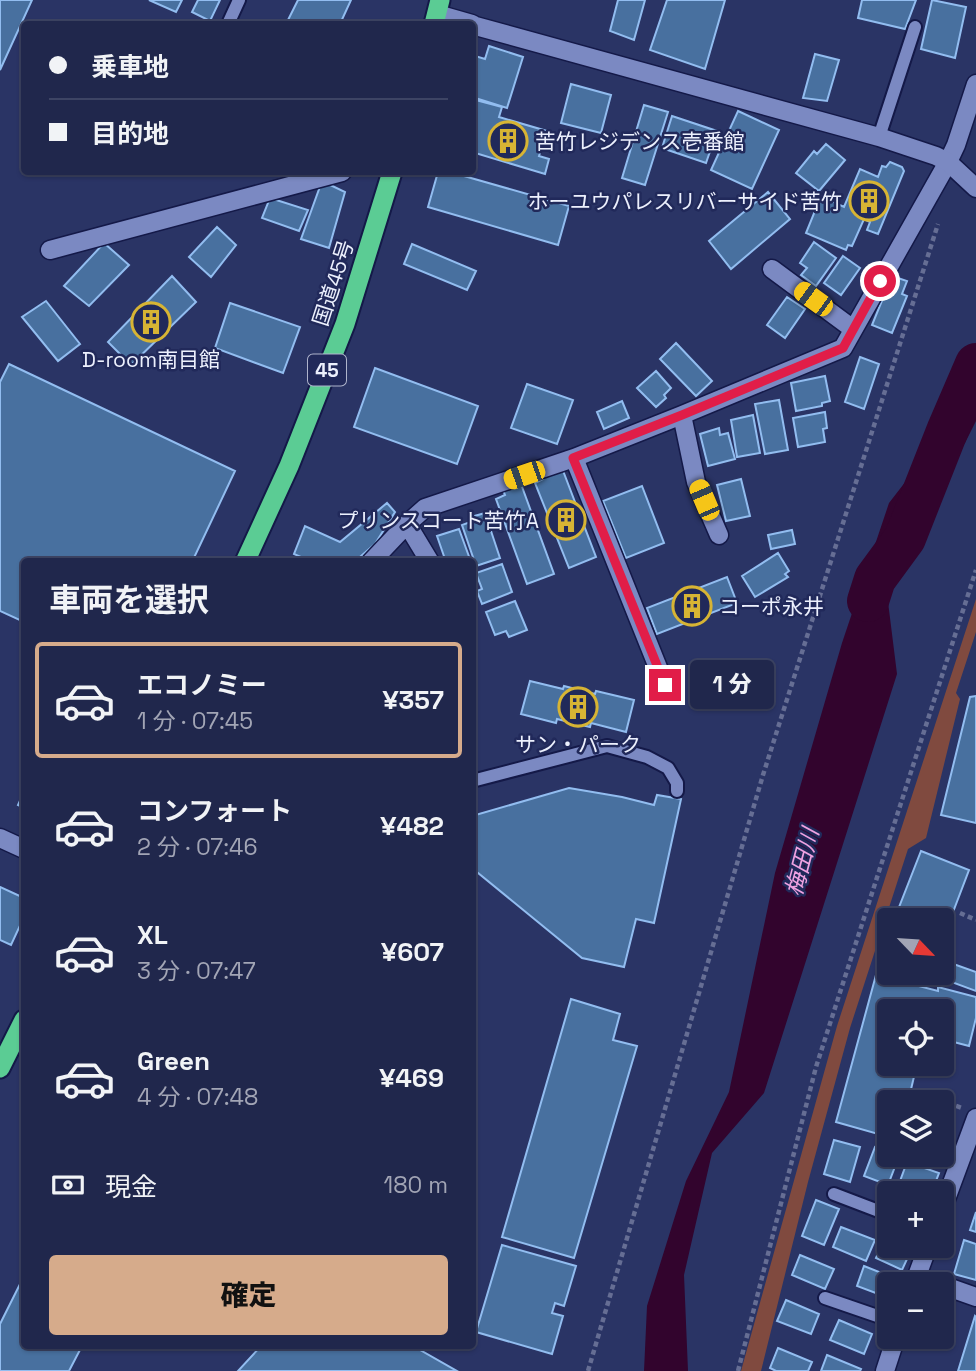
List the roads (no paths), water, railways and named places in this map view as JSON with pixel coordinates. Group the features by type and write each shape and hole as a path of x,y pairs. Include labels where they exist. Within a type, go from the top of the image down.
{"highway":[{"name":"国道45号","path":"247,558 289,466 345,324 391,175"},
{"path":"0,1068 21,1026"}],"street":[{"path":"437,13 462,21"},
{"path":"476,25 879,137 936,156 951,164 976,188"},
{"path":"375,558 425,508 573,458 843,348 951,164 976,84"},
{"path":"50,250 331,175"},
{"path":"772,269 853,329"},
{"path":"682,415 696,482 719,535"},
{"path":"573,458 665,685"},
{"path":"407,524 427,558"},
{"path":"0,838 21,848"},
{"path":"950,1181 970,1113"},
{"path":"954,1290 976,1297"},
{"path":"885,1371 893,1349"}],"lane":[{"path":"229,21 239,0"},
{"path":"879,137 915,27"},
{"path":"476,780 607,746 647,757 668,768 677,782 677,791"},
{"path":"834,1194 877,1210"},
{"path":"825,1298 877,1316"}],"water":[{"path":"976,359 976,421 965,443 904,512 887,594 897,674 764,1093 712,1153 684,1275 688,1371 644,1371 647,1306 686,1181 729,1092 775,873 842,643 889,503 930,450"}],"waterway":[{"name":"梅田川","path":"868,601 875,579 905,538 976,364"}],"place":[{"name":"苦竹レジデンス壱番館","path":"508,141"},
{"name":"ホーユウパレスリバーサイド苦竹","path":"869,201"},
{"name":"D-room南目館","path":"151,322"},
{"name":"プリンスコート苦竹A","path":"566,520"},
{"name":"コーポ永井","path":"692,606"},
{"name":"サン・パーク","path":"578,707"}]}
